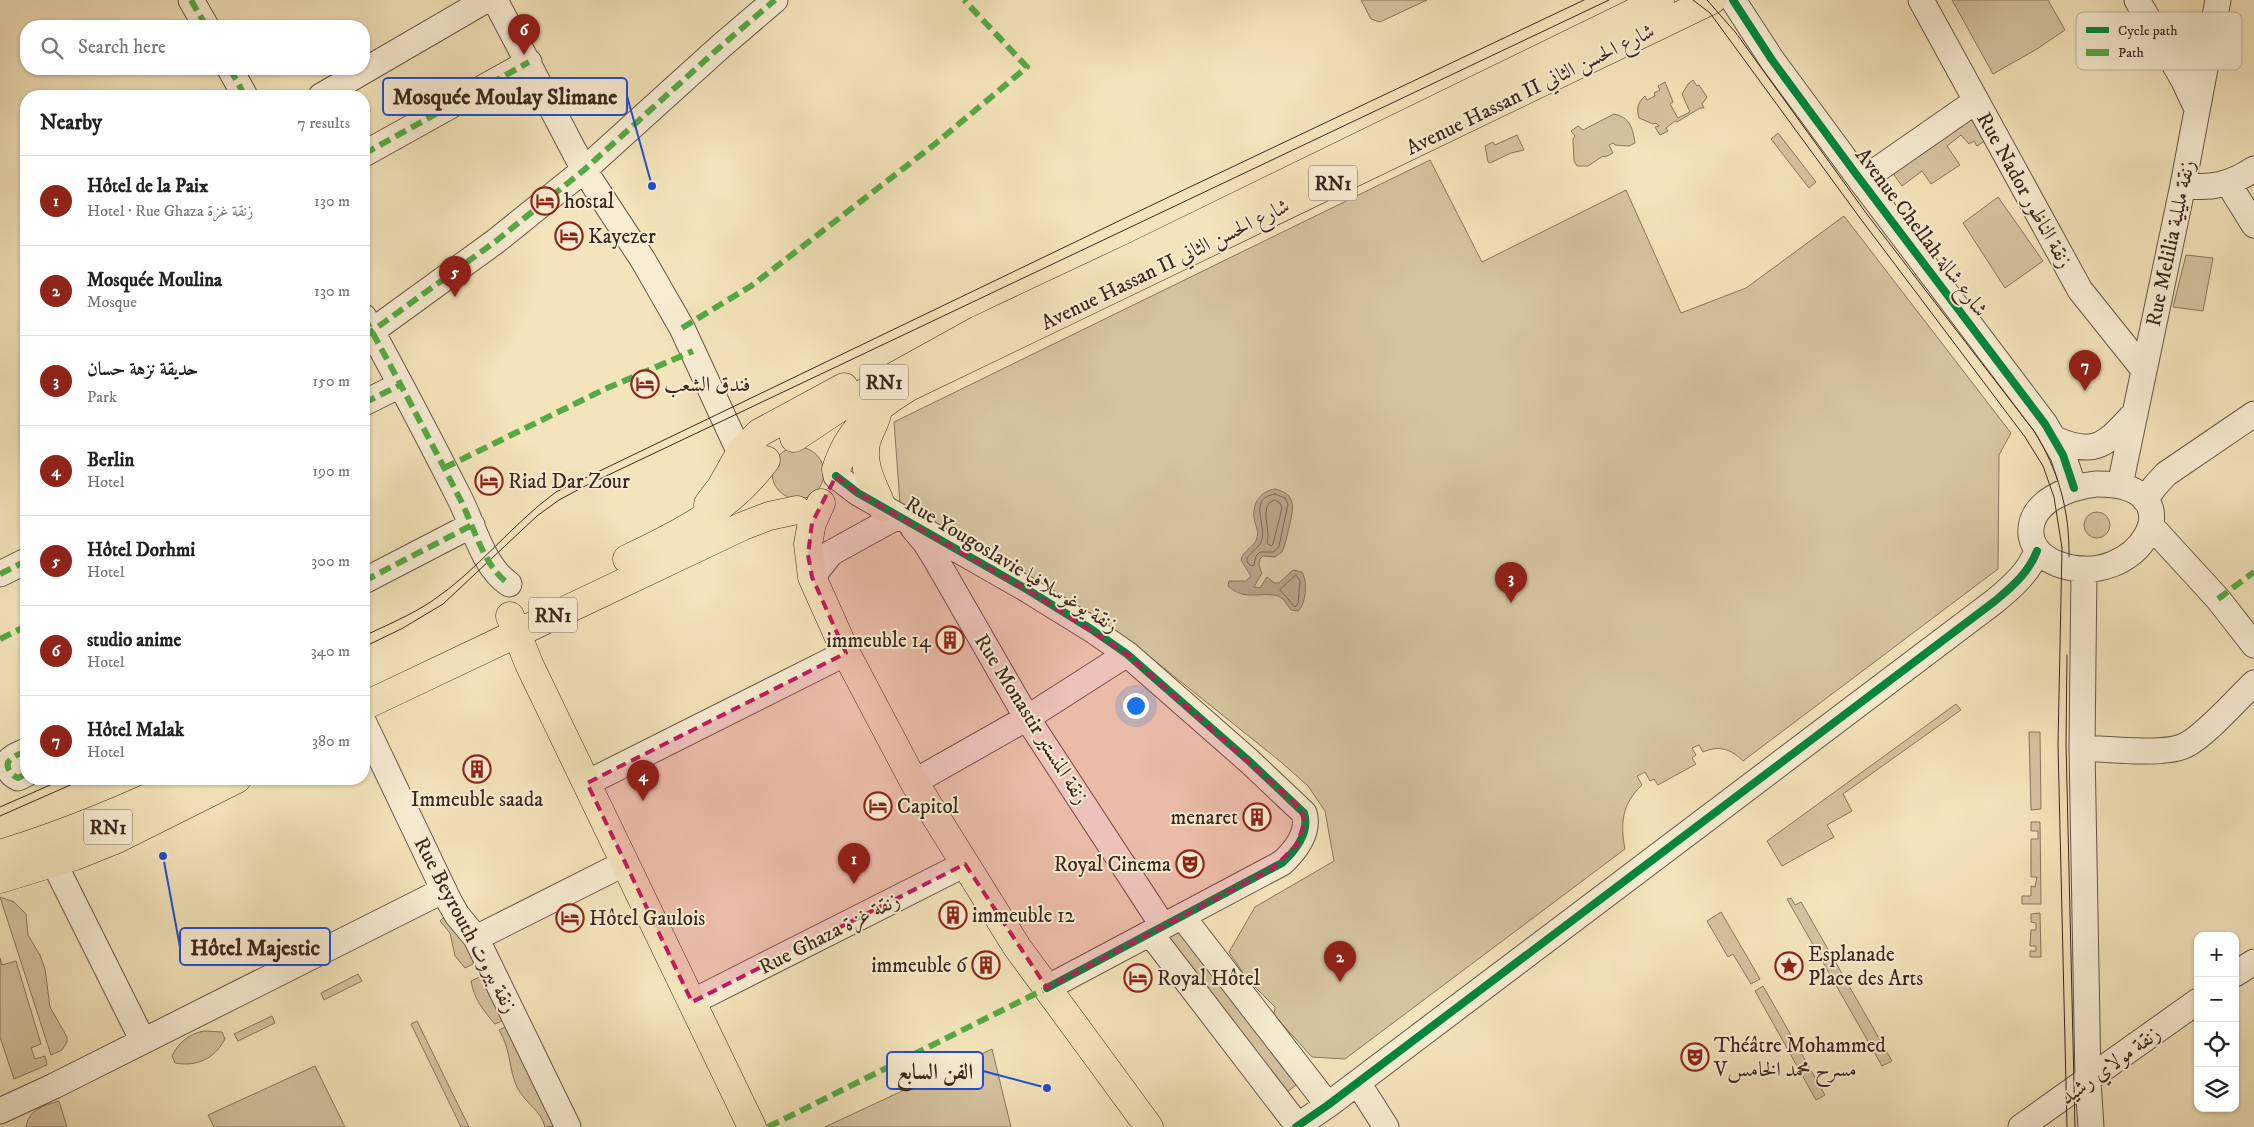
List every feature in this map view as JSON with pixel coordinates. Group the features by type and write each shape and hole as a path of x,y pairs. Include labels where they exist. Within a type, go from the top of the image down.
{"main road":[{"name":"Avenue Hassan II شارع الحسن الثاني","path":"794,438 848,402 978,330 1135,256 1660,0"},
{"name":"Avenue Hassan II شارع الحسن الثاني","path":"836,473 850,437 878,407 907,388 1712,0"},
{"path":"684,531 722,487 740,453 752,439 766,428 820,399 949,337 978,330"},
{"path":"878,407 875,422 866,443 865,459 868,474 890,511"},
{"path":"794,438 811,440 825,448 834,462 836,473"},
{"name":"RN1","path":"370,703 684,531 738,493 774,448 794,438"},
{"path":"766,460 764,475 767,490 778,502 809,507 812,523 808,539 808,555 812,577 846,653 914,782 1017,947 1149,1127"},
{"name":"RN1","path":"370,685 743,526 769,516 809,507 830,494 836,473"},
{"path":"513,624 529,664 752,1127"},
{"path":"0,840 93,810 150,785"},
{"name":"RN1","path":"0,854 52,838 94,822 175,785"},
{"name":"RN1","path":"0,866 104,828 199,785"},
{"path":"0,879 54,863 123,836 225,785"}],"street":[{"path":"191,0 203,20"},
{"path":"370,67 486,0"},
{"path":"495,0 584,170 643,260 682,328 740,453"},
{"path":"370,326 496,241 584,170 775,0"},
{"name":"Avenue Chellah شارع شالة","path":"1733,0 1772,60 2055,439 2074,488"},
{"name":"Rue Nador زنقة الناظور","path":"1921,0 2080,290 2144,370"},
{"path":"2137,0 2144,12"},
{"path":"370,151 529,62"},
{"path":"2178,70 2197,109"},
{"name":"Rue Melilia زنقة مليلية","path":"2120,485 2137,411 2205,70"},
{"path":"233,75 241,90"},
{"path":"331,90 357,75"},
{"path":"1862,182 1976,101"},
{"path":"2183,185 2204,188 2228,183 2254,169"},
{"path":"2228,183 2254,226"},
{"path":"370,336 400,385 498,577 509,584"},
{"path":"370,400 400,385"},
{"path":"2055,439 2075,447 2096,446 2104,443 2116,434 2137,411"},
{"path":"2146,500 2154,486 2166,474 2254,414"},
{"name":"Rue Yougoslavie زنقة يوغوسلافيا","path":"836,473 858,493 1028,590 1091,628 1127,654 1250,761 1298,806 1305,818 1304,829 1297,845 1282,863 1047,988"},
{"path":"2152,527 2142,542 2129,555 2108,566 2084,569 2068,567 2048,560 2037,551 2031,534 2034,516 2046,503 2074,488 2096,484 2120,485 2134,490 2146,500 2150,509 2152,527 2218,599 2254,644"},
{"path":"812,577 831,553 890,511"},
{"name":"Rue Monastir زنقة المنستير","path":"890,511 925,542 1027,718 1297,1126"},
{"path":"370,578 472,525"},
{"path":"1297,1126 1358,1083 1999,598 2018,582 2033,562 2037,551"},
{"path":"0,574 20,564"},
{"path":"2084,569 2082,748 2088,1081 2091,1127"},
{"path":"587,783 846,653"},
{"path":"914,782 1027,718 1127,654"},
{"path":"2082,748 2162,751 2185,746 2196,738 2254,683"},
{"name":"Rue Beyrouth زنقة بيروت","path":"370,736 444,890 457,914 476,938 568,1127"},
{"path":"20,754 10,759 8,769 13,777 20,777"},
{"path":"54,863 143,1042"},
{"path":"476,938 625,863"},
{"name":"Rue Ghaza زنقة غزة","path":"692,1002 966,864"},
{"path":"0,1111 143,1042 444,890"},
{"name":"Rue Monastir زنقة المنستير","path":"1165,925 1328,1105"},
{"path":"2239,971 2254,962"},
{"name":"زنقة مولاي رشيد","path":"2022,1127 2194,1004"},
{"path":"0,1101 62,1069 100,1056"},
{"path":"1358,1083 1386,1127"}],"highlighted area":[{"path":"836,476 858,493 1028,590 1127,654 1298,806 1305,820 1297,845 1272,869 1047,988 965,864 692,1002 587,783 846,653 812,577 808,555 812,523"}],"shaded area":[{"path":"1361,0 1427,0 1380,22 1371,19"},
{"path":"1952,0 2048,0 2065,30 2037,49 1993,74"},
{"path":"1693,80 1707,97 1702,104 1704,108 1700,108 1677,122 1675,121 1666,128 1668,131 1660,135 1655,127 1659,126 1656,123 1653,124 1639,118 1638,106 1641,101 1645,96 1647,100 1655,96 1654,93 1660,90 1658,86 1665,82 1673,102 1670,104 1678,118 1690,112 1682,94"},
{"path":"1973,112 1989,138 1977,146 1974,141 1969,144 1961,135 1947,146 1960,165 1931,184 1922,171 1902,186 1892,172"},
{"path":"1614,114 1624,118 1630,124 1635,143 1629,146 1615,145 1613,143 1609,145 1613,153 1605,157 1603,156 1588,166 1577,166 1574,161 1573,139 1575,136 1571,131 1578,126 1583,130"},
{"path":"1778,133 1816,182 1809,188 1771,139"},
{"path":"1517,135 1524,150 1511,153 1490,163 1488,162 1485,146 1493,142 1495,145"},
{"path":"1430,160 1482,262 1626,190 1681,313 1746,288 1844,216 2011,433 1999,455 1998,569 1743,761 1724,749 1703,752 1699,745 1692,748 1696,755 1692,758 1696,764 1658,785 1654,779 1650,781 1645,772 1637,776 1642,785 1630,799 1624,814 1625,849 1345,1059 1312,1057 1274,1015 1275,1007 1247,979 1229,952 1255,907 1334,861 1325,811 1308,786 1281,762 1125,637 900,503 894,422"},
{"path":"1998,197 2043,261 2005,288 1963,223"},
{"path":"2186,255 2213,258 2203,311 2173,307"},
{"path":"793,447 803,447 817,454 824,468 824,478 817,492 803,499 793,499 783,495 776,488 772,478 772,468 776,458 783,451"},
{"path":"2097,512 2106,516 2110,525 2106,534 2097,538 2088,534 2084,525 2088,516"},
{"path":"1956,704 1961,710 1843,794 1852,811 1827,825 1834,837 1782,866 1767,841"},
{"path":"2029,732 2040,732 2041,809 2031,810"},
{"path":"2031,822 2040,822 2041,904 2022,904 2022,896 2031,896 2031,886 2035,887 2037,877 2031,877 2031,839 2038,839 2038,831 2031,831"},
{"path":"0,897 14,902 26,914 28,935 40,955 45,969 50,1007 67,1037 67,1042 62,1050 51,1055"},
{"path":"1791,898 1795,905 1801,902 1892,1061 1882,1066 1787,899"},
{"path":"1721,912 1760,979 1751,984 1733,954 1728,957 1707,921"},
{"path":"2040,913 2041,957 2030,957 2030,951 2036,951 2036,946 2030,946 2031,930 2036,930 2036,923 2031,922 2031,914"},
{"path":"443,918 465,937 477,962 465,968 455,956 450,933 440,921"},
{"path":"1181,926 1301,1081 1287,1092 1167,937"},
{"path":"0,958 2,965 16,961 41,1044 31,1048 35,1059 45,1056 47,1065 14,1079 0,1037"},
{"path":"358,974 362,981 324,1000 321,993"},
{"path":"482,976 504,1020 495,1024 480,1004 472,987 471,981"},
{"path":"1763,986 1825,1095 1816,1100 1755,991"},
{"path":"272,1016 275,1023 238,1041 234,1034"},
{"path":"417,1021 469,1127 461,1127 411,1024"},
{"path":"507,1026 556,1126 545,1127 537,1111 518,1089 506,1045 499,1030"},
{"path":"204,1031 222,1032 225,1039 216,1052 204,1060 191,1064 175,1063 172,1056 181,1043 194,1034"},
{"path":"992,1049 1011,1127 825,1127"},
{"path":"315,1066 345,1127 214,1127 208,1115"},
{"path":"59,1101 67,1127 26,1127 30,1116 34,1112"}],"water":[{"path":"1275,489 1282,491 1291,499 1292,509 1286,540 1282,552 1275,557 1263,556 1260,560 1259,566 1262,573 1254,587 1260,588 1267,577 1274,583 1279,583 1293,570 1302,572 1305,581 1305,593 1303,604 1298,611 1291,610 1283,599 1278,596 1241,594 1228,586 1229,581 1246,581 1251,576 1241,560 1257,538 1254,507 1262,495"}],"tram line":[{"path":"370,633 416,611 448,589 524,518 556,492 1152,205 1584,0"},
{"path":"370,644 403,628 443,604 537,516 559,500 583,487 1609,0"},
{"path":"1693,0 1710,13 1860,218 2025,437 2043,466 2054,497 2062,548 2058,744 2067,1127"},
{"path":"1707,0 1736,33 1866,213 2034,431 2050,460 2061,491 2067,523 2069,557"},
{"path":"2067,655 2066,743 2075,1127"},
{"path":"0,807 50,785"},
{"path":"0,816 70,785"}],"marked path":[{"path":"191,0 203,20"},
{"path":"370,333 496,241 584,170 775,0"},
{"path":"682,328 751,286 935,144 1027,67 964,0"},
{"path":"370,151 529,62"},
{"path":"233,75 242,90"},
{"path":"370,328 460,499 480,545 492,567 509,584"},
{"path":"444,468 603,390 693,351"},
{"path":"370,400 400,385"},
{"path":"370,578 472,525"},
{"path":"0,574 20,564"},
{"path":"2218,599 2254,572"},
{"path":"0,639 20,629"},
{"path":"20,753 9,761 8,764 9,770 15,777 20,777"},
{"path":"768,1127 1047,988"}],"cycle path":[{"path":"1733,0 1772,60 2045,424 2063,455 2074,488"},
{"path":"836,476 858,493 1028,590 1127,654 1249,761 1304,813 1305,827 1300,841 1282,863 1047,988"},
{"path":"1296,1127 1328,1105 1995,601 2025,572 2037,551"}],"place":[{"name":"studio anime","path":"524,55"},
{"name":"Mosquée Moulay Slimane","path":"652,186"},
{"name":"hostal","path":"545,201"},
{"name":"Kayezer","path":"569,236"},
{"name":"Hôtel Dorhmi","path":"455,297"},
{"name":"فندق الشعب","path":"645,384"},
{"name":"Hôtel Malak","path":"2085,391"},
{"name":"Riad Dar Zour","path":"489,481"},
{"name":"حديقة نزهة حسان","path":"1511,603"},
{"name":"immeuble 14","path":"950,640"},
{"name":"Immeuble saada","path":"477,769"},
{"name":"Berlin","path":"643,801"},
{"name":"Capitol","path":"878,806"},
{"name":"menaret","path":"1257,817"},
{"name":"Hôtel Majestic","path":"163,856"},
{"name":"Royal Cinema","path":"1190,864"},
{"name":"Hôtel de la Paix","path":"854,884"},
{"name":"immeuble 12","path":"953,915"},
{"name":"Hôtel Gaulois","path":"570,918"},
{"name":"immeuble 6","path":"986,965"},
{"name":"Esplanade Place des Arts","path":"1789,966"},
{"name":"Royal Hôtel","path":"1138,978"},
{"name":"Mosquée Moulina","path":"1340,982"},
{"name":"Théâtre Mohammed Vمسرح محمد الخامس","path":"1695,1057"},
{"name":"الفن السابع","path":"1047,1088"}]}
